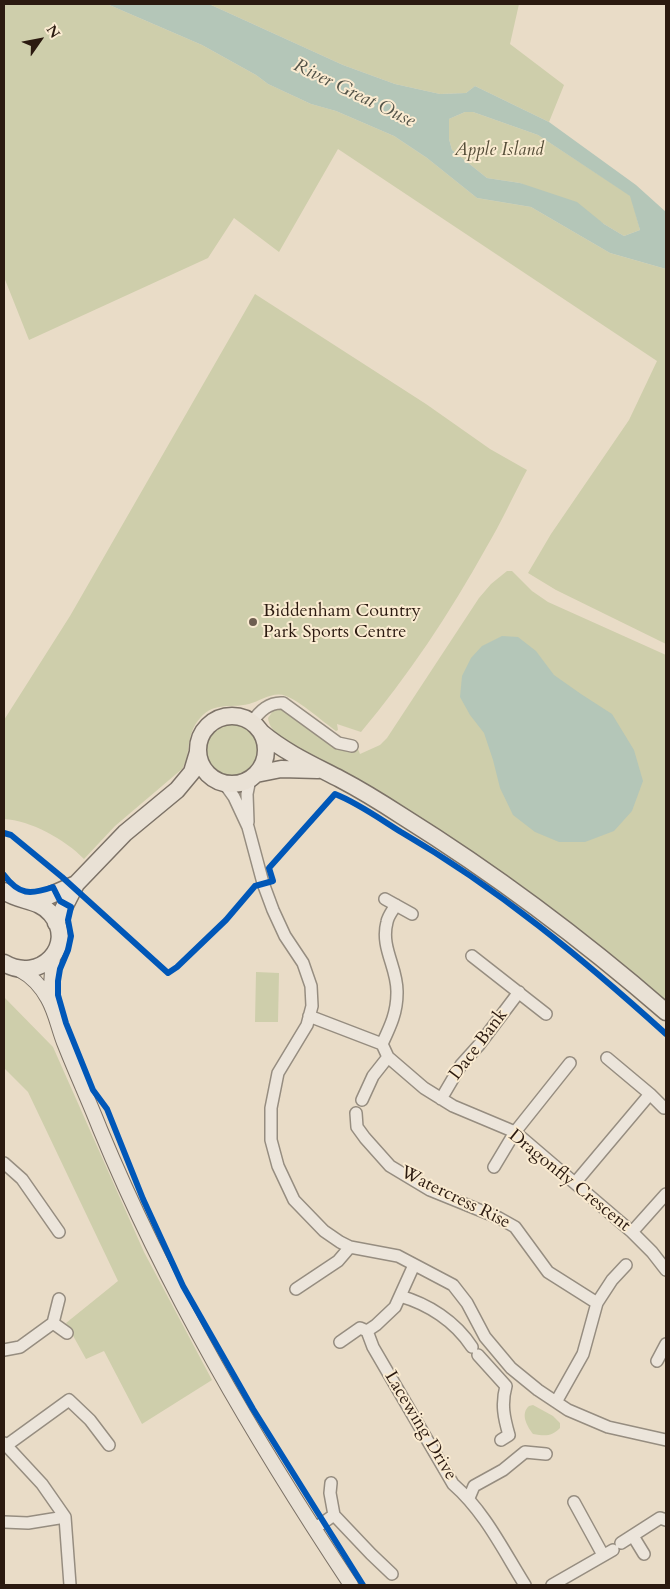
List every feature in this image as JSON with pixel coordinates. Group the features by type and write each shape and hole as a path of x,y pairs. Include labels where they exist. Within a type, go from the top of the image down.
{"highway":[{"path":"56,923 76,884 125,833 176,790 192,772 201,737 209,725 216,720 238,716 257,728 285,751 354,787 401,815 502,882 581,941 666,1012"},
{"path":"253,777 264,762 266,755 266,747 257,728"},
{"path":"198,752 206,772 220,782"},
{"path":"176,790 220,782 238,784 253,777 281,769 320,770"},
{"path":"4,907 13,902 29,901 76,884"},
{"path":"4,891 11,896 45,907 56,923 58,939 57,948 53,956 46,963 38,967 8,965"}],"main road":[{"path":"50,1001 53,956"},
{"path":"8,965 31,976 50,1001 65,1045 103,1136 171,1285 204,1346 285,1485 351,1585"}],"street":[{"path":"257,728 267,706 276,702 283,703 338,742 352,746"},
{"path":"248,826 247,794 253,777"},
{"path":"220,782 234,797 248,826 263,883 273,910 285,936 303,963 311,986 312,1006 307,1025 278,1074 271,1108 271,1140 278,1166 294,1200 324,1231 350,1247 398,1256 453,1285 467,1303 485,1337 511,1368 568,1410 608,1427 666,1440"},
{"path":"385,899 412,914"},
{"path":"309,1016 382,1044 394,1018 396,1006 396,979 385,942 387,921 396,905"},
{"name":"Dace Bank","path":"472,956 546,1014"},
{"name":"Dace Bank","path":"441,1099 461,1065 480,1045 519,992"},
{"name":"Dragonfly Crescent","path":"382,1044 388,1057 424,1088 453,1106 514,1132 632,1232 652,1252 666,1270"},
{"path":"362,1100 373,1076 388,1057"},
{"path":"607,1058 664,1108"},
{"path":"494,1167 514,1132 570,1063"},
{"path":"575,1183 650,1094"},
{"name":"Watercress Rise","path":"356,1113 357,1128 390,1166 430,1190 500,1218 515,1227 548,1272 597,1303"},
{"path":"4,1164 22,1179 59,1232"},
{"path":"632,1232 666,1194"},
{"path":"296,1288 338,1261 350,1247"},
{"path":"340,1342 360,1328 367,1331 386,1316 394,1307 414,1265"},
{"path":"556,1402 583,1354 597,1303 612,1280 626,1265"},
{"path":"400,1296 430,1307 457,1328 506,1386"},
{"path":"4,1350 20,1347 53,1324 59,1300"},
{"path":"53,1324 67,1333"},
{"name":"Lacewing Drive","path":"367,1331 373,1346 453,1484 479,1510 525,1585"},
{"path":"658,1361 666,1344"},
{"path":"506,1386 516,1383 522,1377"},
{"path":"501,1440 509,1435 503,1410 503,1397 506,1386"},
{"path":"70,1585 65,1516 42,1484 6,1444 69,1400 90,1420 109,1445"},
{"path":"469,1498 474,1486 504,1470 525,1452 546,1454"},
{"path":"331,1483 330,1493 334,1515 392,1574"},
{"path":"574,1502 612,1549"},
{"path":"314,1529 334,1515"},
{"path":"4,1522 28,1523 65,1516"},
{"path":"552,1585 660,1518 666,1520"},
{"path":"633,1536 644,1554"}],"green space":[{"path":"4,4 107,4 202,45 256,75 268,84 311,104 336,111 394,136 427,158 477,198 531,207 610,253 666,269 666,644 556,590 528,573 551,534 629,420 657,361 338,149 279,252 234,218 208,258 29,340 4,277"},
{"path":"209,4 519,4 510,44 564,85 549,122 475,86 466,93 440,94 395,84 343,65"},
{"name":"Apple Island","path":"465,112 473,112 538,135 631,196 640,230 624,236 604,224 520,183 487,178 452,150 449,139 449,119"},
{"name":"Biddenham Country Park Sports Centre","path":"255,294 426,404 490,449 527,470 491,539 443,620 412,666 361,732 337,724 338,730 336,731 298,703 281,695 249,704 215,708 203,715 197,722 191,734 187,758 182,769 115,826 84,859 68,845 47,832 25,823 4,819 4,720 70,616"},
{"path":"507,571 512,571 532,591 548,602 666,655 666,1003 300,753 301,748 280,737 269,724 268,718 273,711 272,707 279,706 351,750 358,749 360,754 380,745 387,738 479,598 491,584"},
{"path":"227,723 237,723 247,727 255,735 259,750 255,765 247,773 237,777 227,777 217,773 209,765 205,755 205,745 209,735 217,727"},
{"path":"256,972 279,973 278,1022 255,1022"},
{"path":"4,997 53,1047 144,1252 212,1380 142,1424 104,1351 86,1359 66,1323 118,1281 28,1092 4,1068"},
{"path":"533,1405 553,1416 560,1423 560,1428 548,1435 533,1434 527,1424 525,1413 529,1406"}],"water":[{"name":"River Great Ouse","path":"107,4 209,4 343,65 395,84 440,94 466,93 475,86 549,122 636,185 666,212 666,269 610,253 531,207 477,198 427,158 394,136 336,111 311,104 268,84 256,75 202,45","holes":["465,112 473,112 538,135 630,196 640,230 624,236 604,224 577,202 520,183 487,178 452,150 449,139 449,119"]},
{"path":"502,636 518,637 536,651 554,675 612,714 634,750 643,781 632,811 614,831 585,842 559,842 535,832 513,815 500,788 484,733 470,715 460,697 462,676 471,658 482,646"}],"cycle path":[{"path":"4,833 11,835 62,877 168,973 177,967 226,920 255,886 273,881 269,868 335,794 437,854 506,901 603,978 666,1034"},
{"path":"4,875 9,882 26,892 53,887 60,901 71,907 68,920 71,936 68,950 60,969 58,995 66,1023 93,1090 107,1109 143,1199 183,1286 253,1409 363,1585"}],"place":[{"name":"Biddenham Country Park Sports Centre","path":"253,622"}]}
